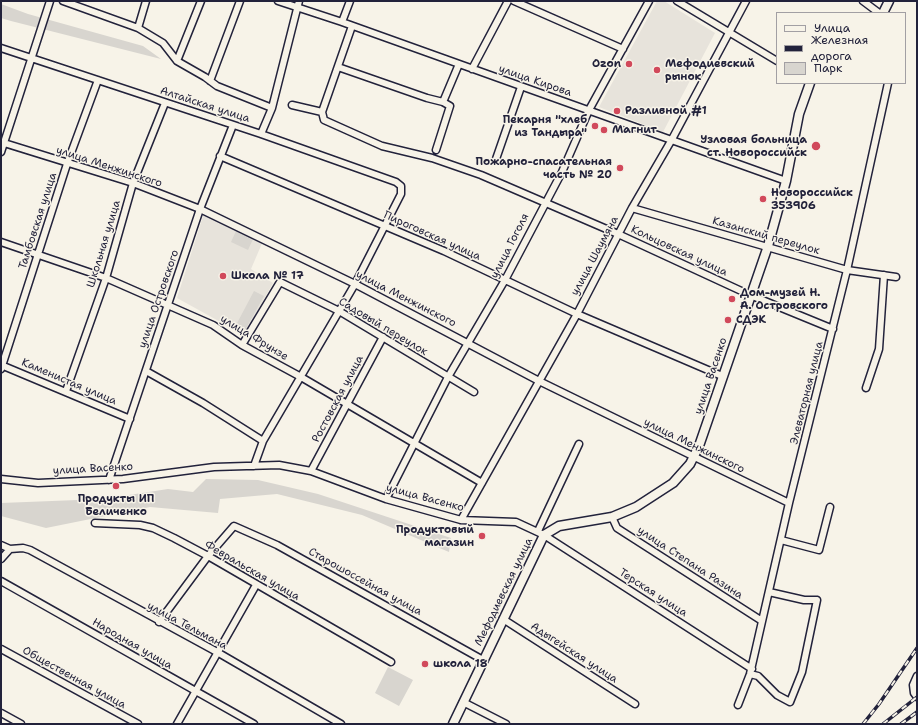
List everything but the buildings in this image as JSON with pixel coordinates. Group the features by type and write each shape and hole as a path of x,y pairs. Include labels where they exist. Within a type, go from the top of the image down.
{"main road":[{"path":"884,12 889,1"},
{"name":"улица Васенко","path":"541,533 559,526 612,517 636,507 673,483 690,464 699,446 768,246 786,181 799,114 810,84"},
{"name":"Мефодиевская улица","path":"453,724 541,533"}],"street":[{"path":"1,152 2,142 33,58 50,1"},
{"path":"63,1 138,28 163,43 177,62 217,86 272,108"},
{"path":"138,28 146,1"},
{"path":"177,62 201,1"},
{"path":"210,81 217,66 240,1"},
{"name":"улица Кирова","path":"278,1 342,22 786,181"},
{"path":"261,134 272,108 299,1"},
{"path":"342,22 350,1"},
{"path":"472,69 508,1"},
{"path":"514,1 623,49"},
{"name":"улица Гоголя","path":"386,499 448,377 505,280 544,203 562,172 590,110 649,1"},
{"path":"678,1 730,31 776,60"},
{"name":"улица Шаумяна","path":"460,520 577,314 632,208 671,140 746,1"},
{"path":"863,1 878,12"},
{"path":"294,105 322,112 352,26"},
{"name":"Алтайская улица","path":"1,48 261,134 396,182 401,186 401,194 385,226"},
{"path":"443,102 459,64"},
{"path":"338,67 427,98 443,102 450,106 436,150"},
{"name":"Тамбовская улица","path":"2,366 67,164 98,80"},
{"name":"Элеваторная улица","path":"738,705 751,671 789,503 848,270 888,84"},
{"path":"496,159 520,86"},
{"name":"Школьная улица","path":"66,391 106,278 133,183 165,103"},
{"name":"Кольцовская улица","path":"322,112 324,120 382,146 432,158 481,175 618,234 750,296 833,329"},
{"name":"улица Островского","path":"109,480 200,209 233,125"},
{"name":"улица Менжинского","path":"2,142 67,164 133,183 200,209 355,284 539,381 789,503"},
{"name":"Пироговская улица","path":"220,156 385,226 577,314 722,376"},
{"name":"Казанский переулок","path":"632,208 848,270 896,277"},
{"path":"254,466 264,441 355,284 385,226"},
{"name":"улица Фрунзе","path":"1,242 106,278 213,325 242,345 301,377 482,483"},
{"path":"866,388 878,349 884,275"},
{"name":"Садовый переулок","path":"242,345 280,282 339,312 474,392"},
{"name":"Ростовская улица","path":"311,471 383,337"},
{"name":"Каменистая улица","path":"2,366 66,391 130,419"},
{"path":"146,371 264,441"},
{"path":"541,533 579,444"},
{"name":"улица Васенко","path":"1,479 38,483 109,480 214,467 279,465 311,471 386,499 460,520 516,522 541,533"},
{"path":"781,540 818,550 830,507"},
{"name":"улица Степана Разина","path":"612,517 617,528 762,621"},
{"name":"Февральская улица","path":"95,523 140,525 153,528 208,556 256,586 391,662"},
{"name":"Старошоссейная улица","path":"208,556 234,526 283,549 483,660"},
{"name":"Терская улица","path":"541,533 751,671 777,695 790,702 802,672 817,600 804,600 769,592"},
{"path":"1,545 10,550 1,559"},
{"name":"улица Тельмана","path":"10,550 23,548 30,550 159,622 217,652 341,724"},
{"path":"159,622 208,556"},
{"name":"Народная улица","path":"1,581 254,724"},
{"path":"177,724 256,586"},
{"name":"Адыгейская улица","path":"502,619 635,704"},
{"name":"Общественная улица","path":"1,649 138,724"},
{"path":"917,676 913,685 914,693 917,697"},
{"path":"463,702 506,724"},
{"path":"1,713 21,724"}],"shaded area":[{"name":"Мефодиевский рынок","path":"657,1 664,1 715,33 663,132 599,107"},
{"name":"Школа № 17","path":"204,213 263,241 251,269 273,283 244,335 177,298"}],"green space":[{"path":"1,4 28,14 143,46 161,59 1,18"},
{"path":"236,231 253,239 248,250 231,242"},
{"path":"254,291 264,296 244,332 235,327"},
{"path":"206,479 258,480 318,494 451,538 449,552 362,515 277,494 220,499 218,513 150,507 46,528 1,516 1,503 103,499 168,489 193,492"},
{"path":"388,667 413,680 399,706 375,693"}],"railway":[{"path":"863,724 879,704 917,648"},
{"path":"883,724 917,697"},
{"path":"901,724 917,712"}],"place":[{"name":"Ozon","path":"629,64"},
{"name":"Мефодиевский рынок","path":"657,70"},
{"name":"Разливной #1","path":"617,111"},
{"name":"Пекарня \"хлеб из Тандыра\"","path":"595,126"},
{"name":"Магнит","path":"604,130"},
{"name":"Узловая больница ст. Новороссийск","path":"816,146"},
{"name":"Пожарно-спасательная часть № 20","path":"620,168"},
{"name":"Новороссийск 353906","path":"763,199"},
{"name":"Школа № 17","path":"223,276"},
{"name":"Дом-музей Н. А. Островского","path":"732,299"},
{"name":"СДЭК","path":"728,320"},
{"name":"Продукты ИП Беличенко","path":"116,486"},
{"name":"Продуктовый магазин","path":"482,536"},
{"name":"школа 18","path":"425,664"}]}
